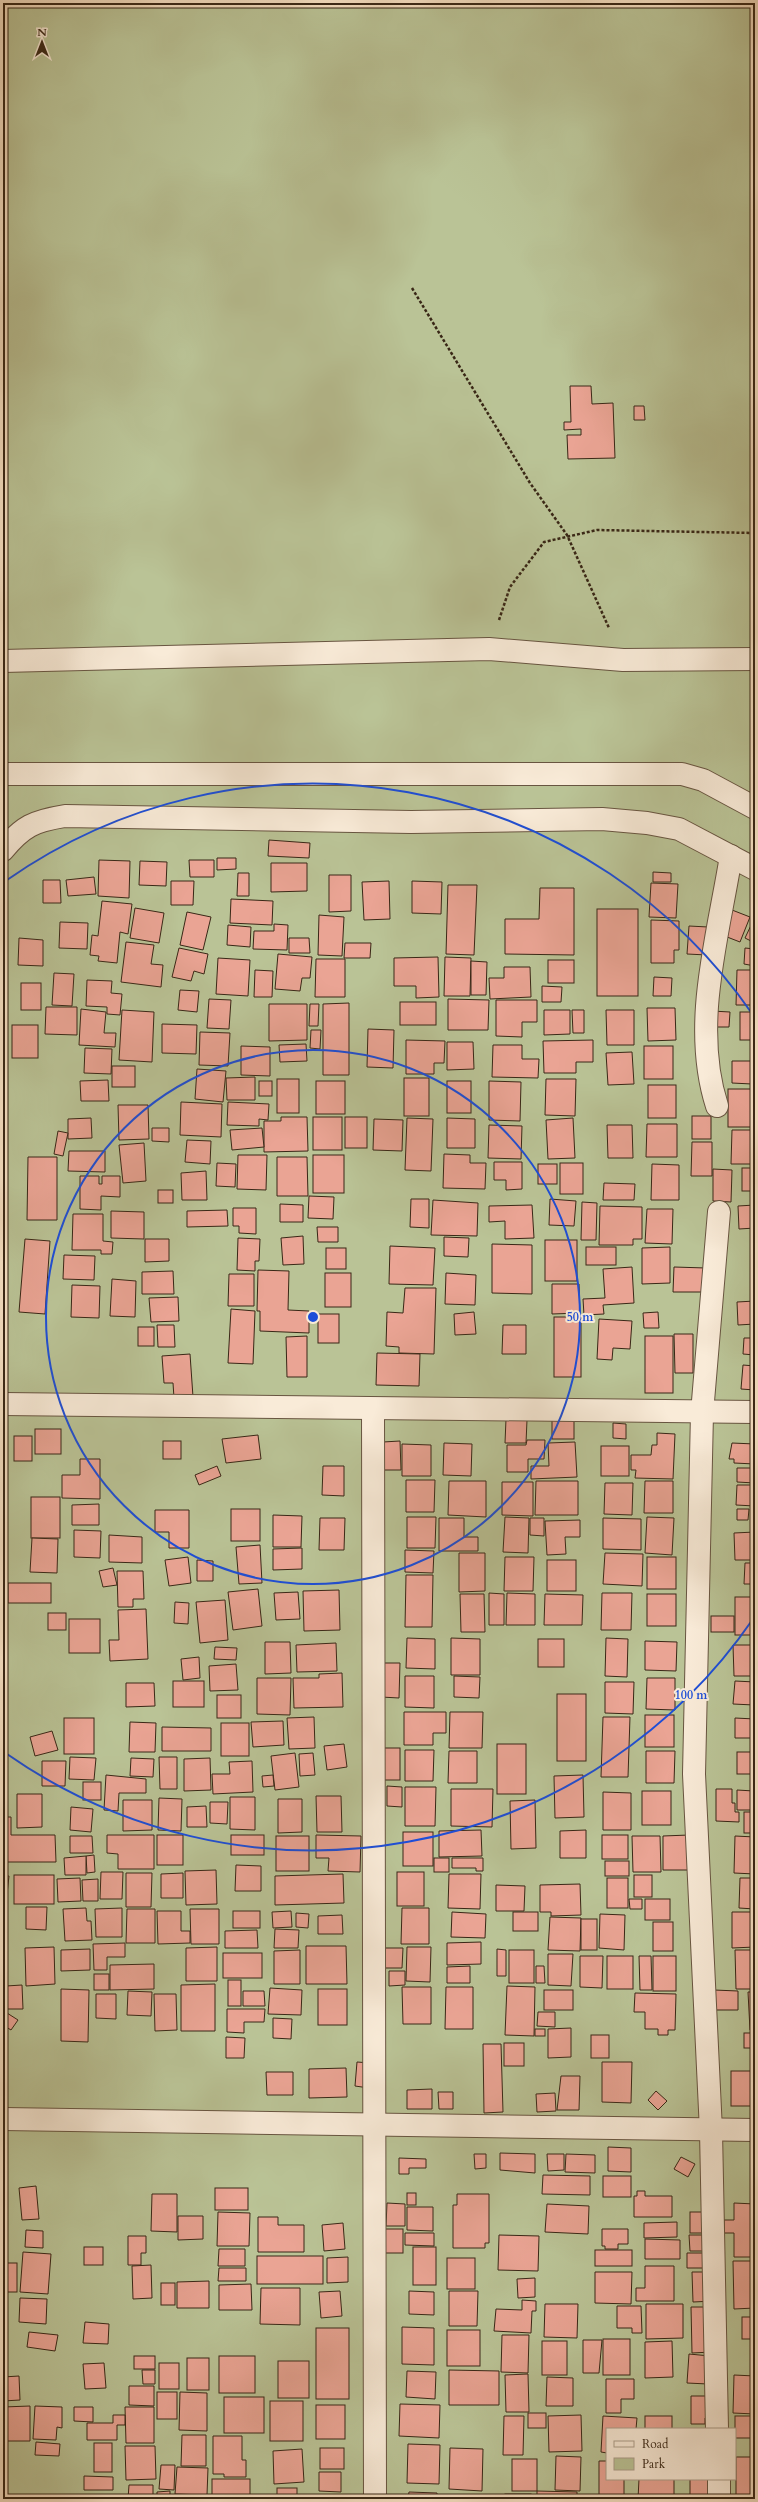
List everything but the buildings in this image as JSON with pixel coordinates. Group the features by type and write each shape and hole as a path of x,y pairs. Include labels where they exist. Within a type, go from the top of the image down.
{"street":[{"path":"3,661 489,649 623,660 755,659"},
{"path":"3,774 682,774 703,780 755,808"},
{"path":"3,850 28,825 44,819 65,816 411,822 568,818 647,823 679,829 755,869"},
{"path":"717,1106 710,1084 706,1059 708,1000 731,856"},
{"path":"718,2428 710,2131 694,1774 702,1413 719,1212"},
{"path":"3,1404 702,1413 755,1412"},
{"path":"373,1409 375,2499"},
{"path":"3,2120 375,2124 710,2131 755,2130"},
{"path":"719,2480 719,2499"}],"path":[{"path":"412,288 530,484 567,535 623,660"},
{"path":"489,649 510,587 544,542 567,535 598,530 755,533"}],"green space":[{"path":"3,3 755,3 755,2499 3,2499"}]}
